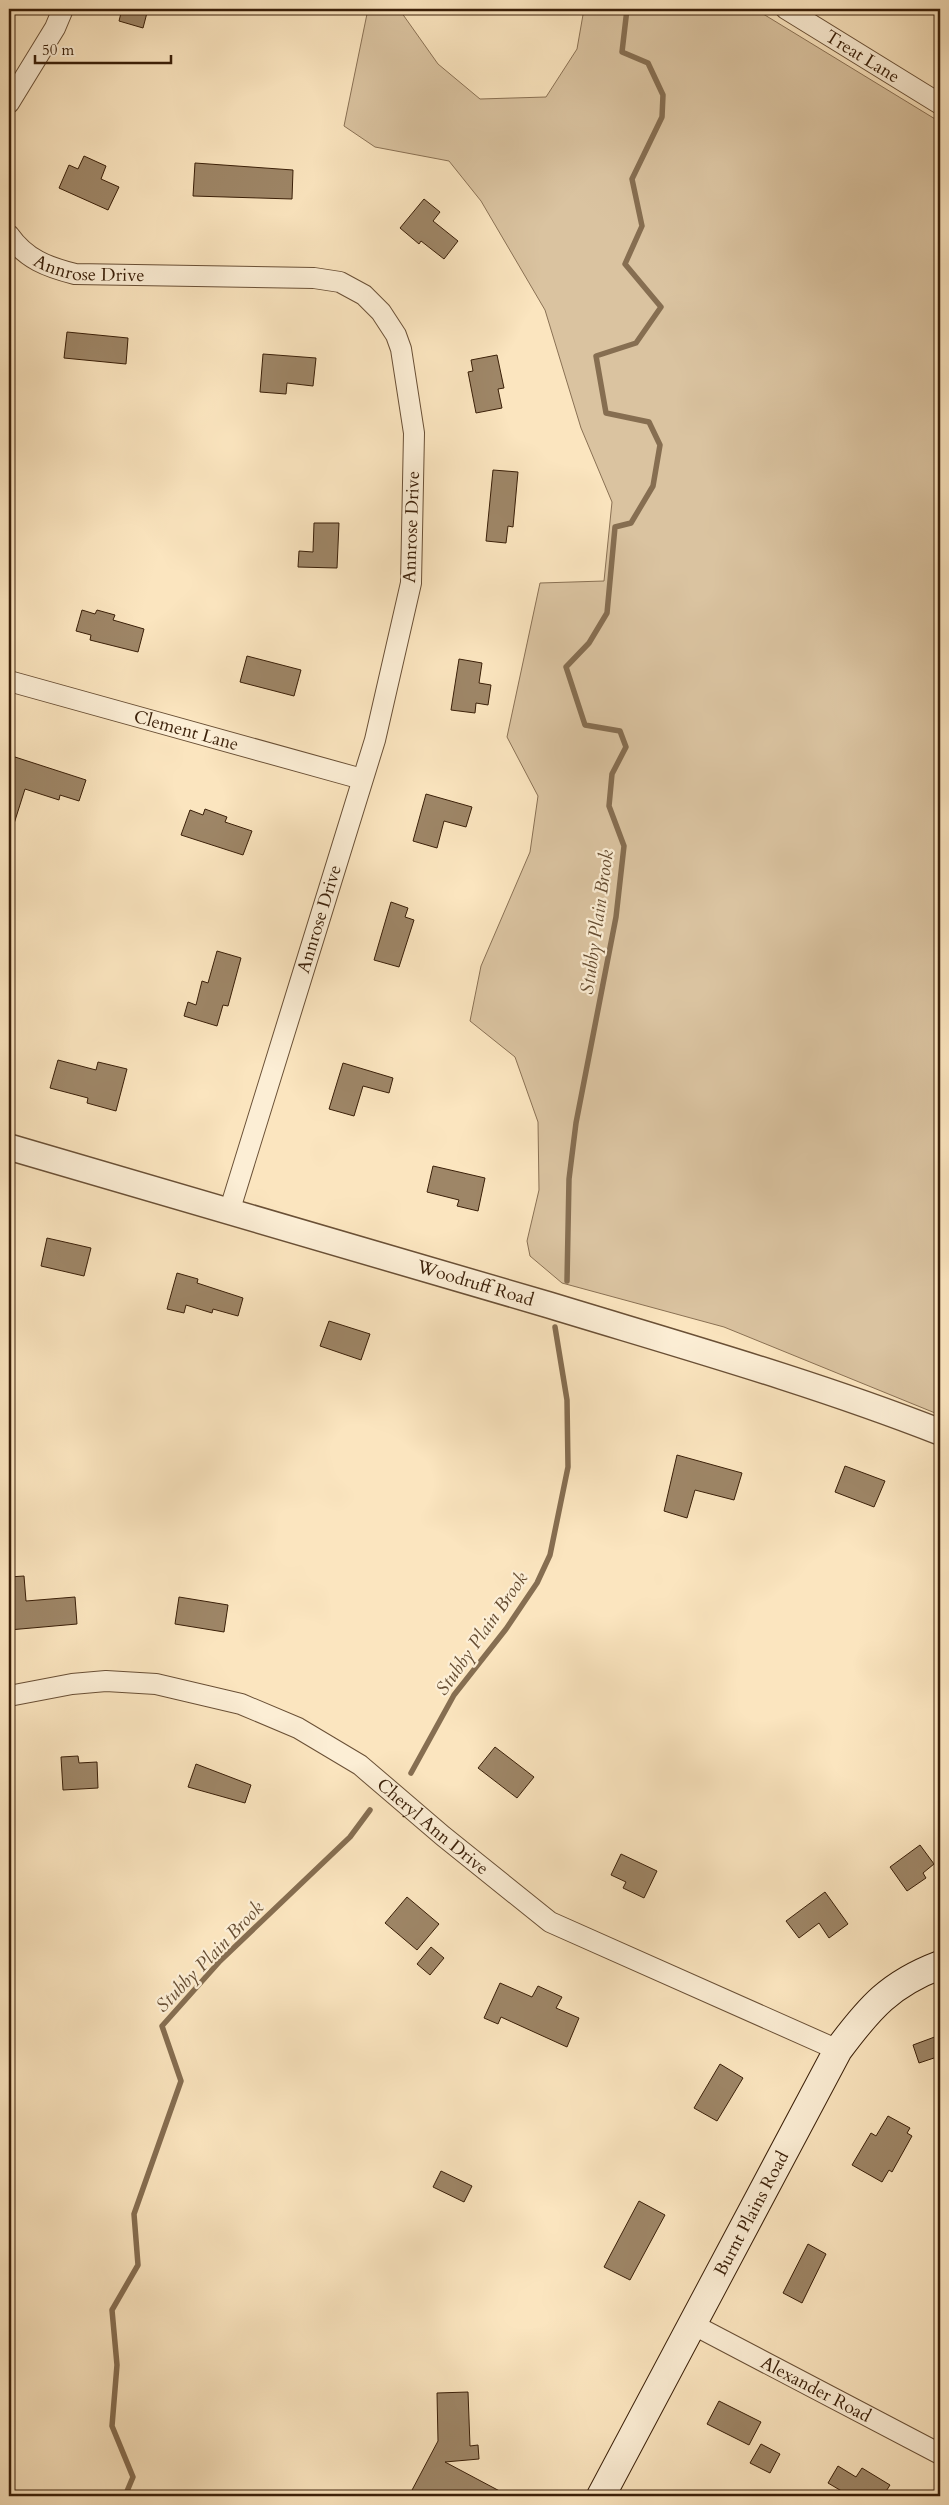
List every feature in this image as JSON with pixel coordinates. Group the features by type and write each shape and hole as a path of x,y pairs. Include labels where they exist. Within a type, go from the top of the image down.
{"main road":[{"name":"Burnt Plains Road","path":"601,2496 838,2050 866,2012 890,1991 918,1973 940,1964"}],"street":[{"path":"9,103 55,28 63,9"},
{"name":"Treat Lane","path":"786,9 940,104"},
{"name":"Annrose Drive","path":"9,235 20,250 35,261 53,269 75,274 314,278 334,281 364,295 374,303 389,322 401,349 414,433 411,583 374,740 230,1209"},
{"name":"Clement Lane","path":"9,681 362,779"},
{"name":"Woodruff Road","path":"9,1147 230,1209 773,1373 864,1402 940,1432"},
{"name":"Cheryl Ann Drive","path":"9,1696 72,1684 106,1682 156,1684 241,1704 290,1725 360,1765 550,1922 838,2050"},
{"name":"Alexander Road","path":"692,2324 940,2454"}],"shaded area":[{"path":"368,9 399,9 438,64 480,99 546,97 577,49 584,9 755,9 940,122 940,1415 724,1327 562,1283 530,1256 527,1241 539,1190 538,1122 515,1057 470,1021 481,966 530,852 538,796 507,737 540,583 604,581 612,502 581,428 545,310 481,201 449,161 375,147 344,126"}],"building":[{"path":"122,9 148,9 143,28 119,21"},
{"path":"84,156 106,166 101,179 119,187 108,210 59,188 69,165 78,169"},
{"path":"195,163 293,170 292,199 193,196"},
{"path":"424,199 440,212 433,221 458,241 444,259 421,241 419,244 400,228"},
{"path":"67,332 128,338 126,364 64,358"},
{"path":"263,354 316,358 313,386 287,383 286,394 260,392"},
{"path":"497,355 504,388 498,389 502,408 476,413 468,372 473,371 471,360"},
{"path":"493,470 518,472 513,527 508,526 506,543 486,541"},
{"path":"314,523 339,523 337,568 298,567 299,551 313,552"},
{"path":"82,610 95,614 97,610 115,615 113,620 144,629 138,652 90,640 91,635 76,631"},
{"path":"247,656 301,670 294,696 240,682"},
{"path":"459,659 482,663 479,683 491,685 488,705 476,703 475,713 451,710"},
{"path":"15,757 86,780 79,801 60,795 59,800 25,789 12,830 9,830 9,776"},
{"path":"426,794 472,807 466,827 444,821 437,848 413,841"},
{"path":"205,809 227,817 225,822 252,831 243,855 181,835 190,810 203,815"},
{"path":"391,902 408,908 405,917 414,920 399,967 374,960"},
{"path":"217,951 241,958 228,1006 223,1005 217,1026 184,1016 188,1002 196,1005 202,981 208,983"},
{"path":"58,1060 96,1070 98,1062 127,1069 116,1111 87,1103 88,1098 50,1088"},
{"path":"343,1063 393,1078 389,1093 363,1086 354,1116 329,1109"},
{"path":"433,1166 485,1178 478,1211 457,1206 459,1200 427,1192"},
{"path":"47,1238 91,1248 84,1276 41,1266"},
{"path":"177,1273 198,1279 197,1283 243,1298 238,1316 213,1309 212,1313 186,1305 184,1313 167,1309"},
{"path":"329,1321 370,1334 361,1360 320,1346"},
{"path":"677,1455 742,1473 734,1500 695,1490 687,1518 664,1511"},
{"path":"845,1466 885,1481 874,1507 835,1492"},
{"path":"24,1576 26,1601 75,1597 77,1624 9,1630 9,1577"},
{"path":"179,1597 228,1605 224,1632 175,1624"},
{"path":"495,1747 534,1777 517,1798 478,1768"},
{"path":"78,1756 79,1763 97,1762 98,1788 63,1790 61,1757"},
{"path":"196,1764 251,1785 245,1803 188,1787"},
{"path":"920,1845 934,1864 923,1873 926,1878 907,1891 890,1867"},
{"path":"621,1854 657,1871 644,1898 623,1888 626,1882 611,1875"},
{"path":"825,1892 848,1924 829,1938 819,1923 799,1938 786,1921"},
{"path":"407,1897 439,1924 417,1950 385,1923"},
{"path":"431,1947 444,1958 430,1975 417,1964"},
{"path":"500,1983 532,1997 538,1986 562,1997 556,2008 579,2018 567,2047 501,2017 498,2024 484,2018"},
{"path":"940,2035 940,2056 919,2063 913,2045"},
{"path":"720,2064 743,2078 717,2121 694,2108"},
{"path":"888,2116 910,2128 907,2133 912,2136 892,2172 889,2170 882,2182 852,2165 871,2133 876,2136"},
{"path":"441,2171 472,2186 464,2202 433,2187"},
{"path":"639,2201 665,2215 630,2280 604,2267"},
{"path":"808,2244 826,2254 802,2303 783,2293"},
{"path":"468,2392 470,2446 478,2445 479,2459 445,2462 509,2496 420,2496 411,2492 438,2441 437,2393"},
{"path":"719,2401 761,2422 749,2445 707,2424"},
{"path":"761,2444 780,2454 770,2473 750,2463"},
{"path":"838,2466 856,2477 862,2468 890,2485 883,2496 850,2496 828,2483"}],"waterway":[{"name":"Stubby Plain Brook","path":"567,1281 569,1179 576,1123 616,917 624,846 609,806 612,774 626,747 620,731 585,725 566,667 589,643 607,613 615,527 631,523 653,486 660,445 649,422 606,413 596,356 636,343 661,307 625,264 642,226 632,179 662,117 663,95 648,63 622,52 627,9"},
{"name":"Stubby Plain Brook","path":"411,1773 454,1695 506,1629 537,1583 550,1555 568,1467 567,1400 555,1327"},
{"name":"Stubby Plain Brook","path":"125,2496 133,2477 112,2426 117,2365 112,2310 138,2265 134,2214 181,2081 162,2026 220,1961 350,1837 370,1810"}]}
